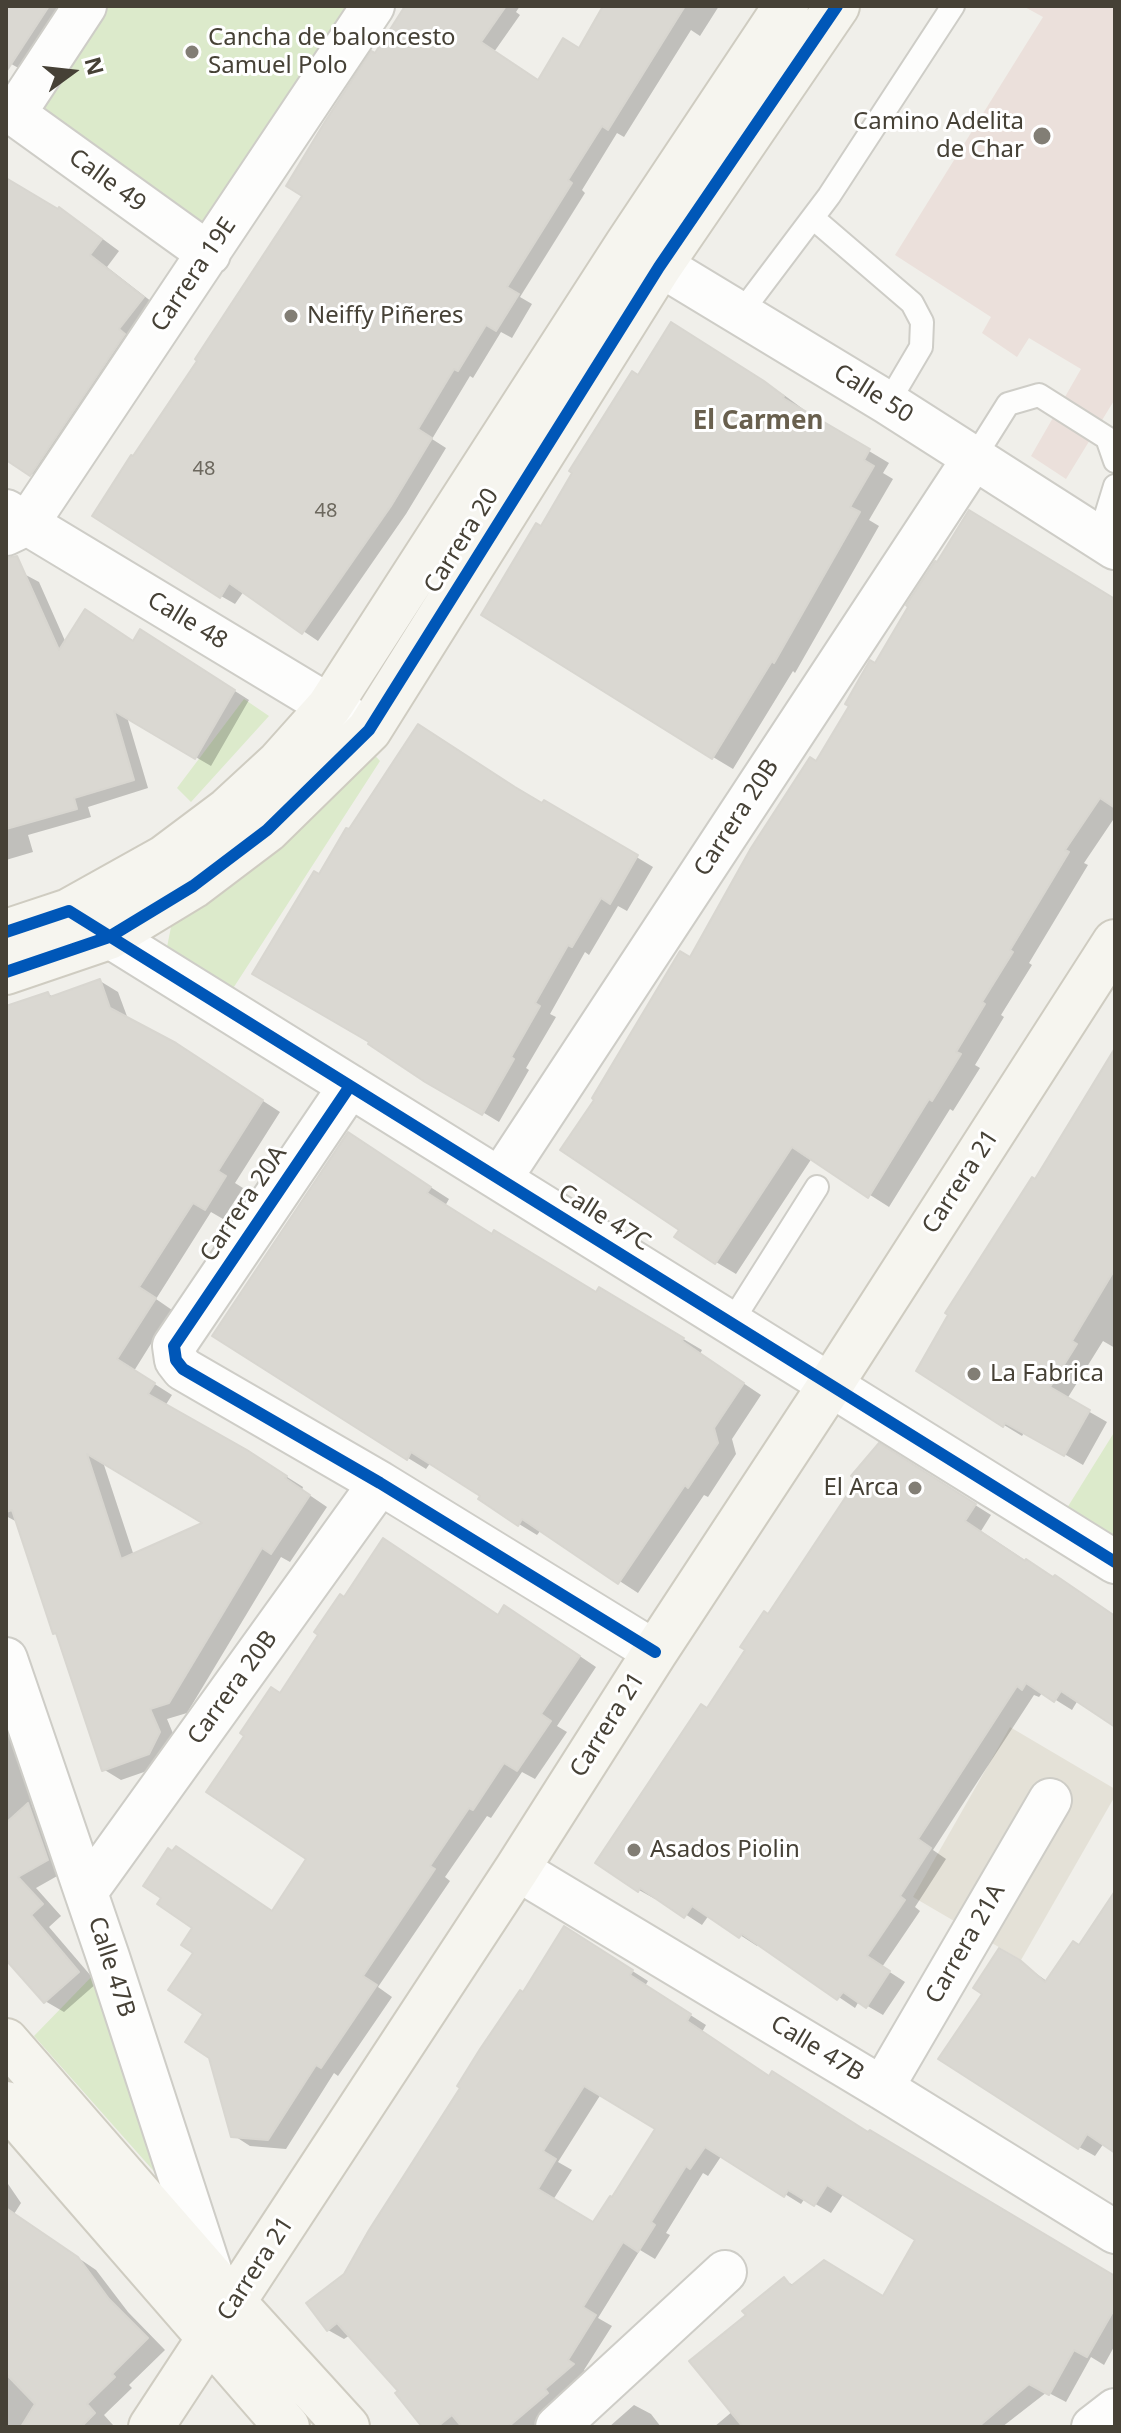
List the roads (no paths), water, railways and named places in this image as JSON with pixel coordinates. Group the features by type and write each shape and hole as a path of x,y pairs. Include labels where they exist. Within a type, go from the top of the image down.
{"main road":[{"name":"Carrera 20","path":"6,972 109,937 193,886 267,830 369,730 786,6"},
{"name":"Carrera 20","path":"6,932 69,911 164,858 228,810 279,763 329,707 643,256 837,6"},
{"name":"Carrera 21","path":"151,2427 210,2339 223,2289 517,1869 655,1652 1108,967"},
{"path":"6,2041 347,2427"},
{"path":"6,2104 287,2427"}],"street":[{"path":"10,111 85,6"},
{"name":"Carrera 19E","path":"13,523 209,254 373,6"},
{"name":"Calle 49","path":"10,111 209,254"},
{"name":"Calle 50","path":"643,256 888,403 1107,543"},
{"name":"Carrera 20B","path":"500,1179 974,458"},
{"name":"Calle 48","path":"13,523 369,730"},
{"name":"Calle 47C","path":"69,911 1115,1562"},
{"name":"Carrera 20A","path":"350,1086 174,1346 176,1360 183,1369 380,1483"},
{"path":"380,1483 655,1652"},
{"name":"Carrera 20B","path":"86,1892 380,1483"},
{"name":"Calle 47B","path":"6,1659 223,2289"},
{"name":"Carrera 21A","path":"882,2088 1050,1800"},
{"name":"Calle 47B","path":"517,1869 1115,2232"},
{"path":"557,2427 725,2272"},
{"path":"1093,2427 1115,2410"}],"lane":[{"path":"740,314 813,218 953,6"},
{"path":"813,218 912,303 922,322 921,347 888,403"},
{"path":"974,458 1008,404 1039,395 1107,438 1115,461"},
{"path":"1107,543 1115,486"},
{"path":"731,1323 817,1187"}],"place":[{"name":"Cancha de baloncesto Samuel Polo","path":"192,52"},
{"name":"Camino Adelita de Char","path":"1042,136"},
{"name":"Neiffy Piñeres","path":"291,316"},
{"name":"La Fabrica","path":"974,1374"},
{"name":"El Arca","path":"915,1488"},
{"name":"Asados Piolin","path":"634,1850"}],"district":[{"name":"El Carmen","path":"758,422"}]}
